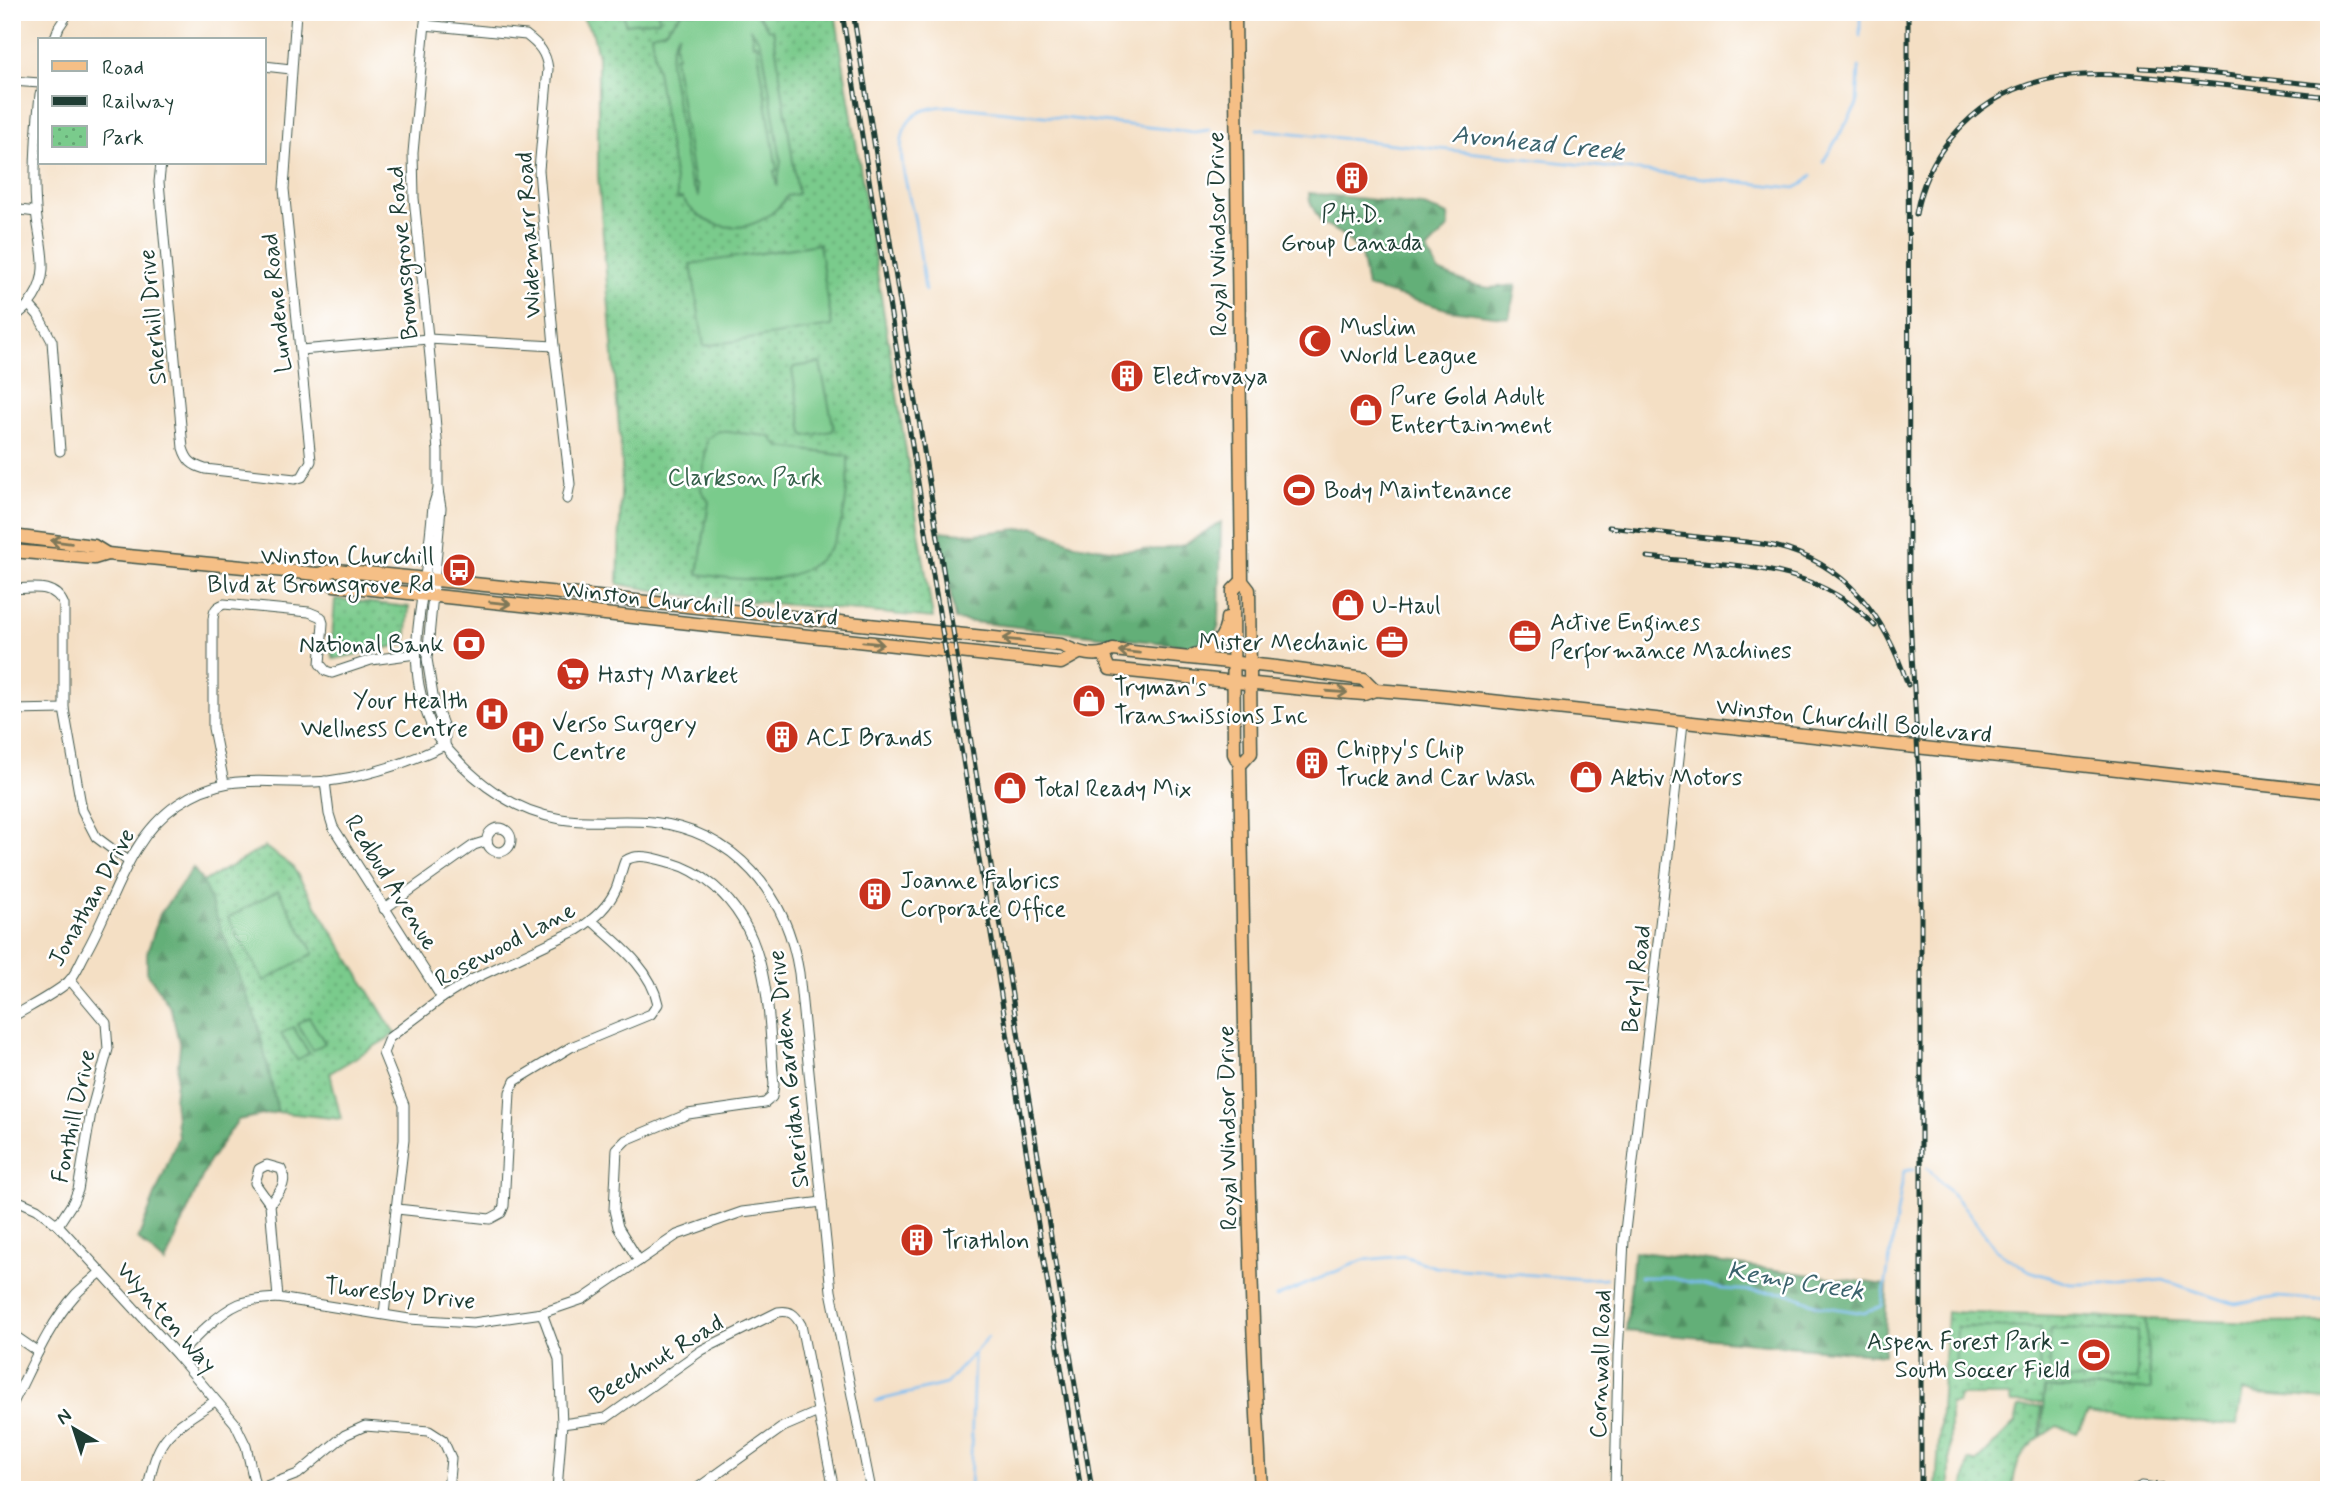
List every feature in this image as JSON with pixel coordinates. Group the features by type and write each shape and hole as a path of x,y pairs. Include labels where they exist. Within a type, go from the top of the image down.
{"main road":[{"name":"Royal Windsor Drive","path":"1235,12 1242,581 1249,590 1251,753 1241,765"},
{"name":"Winston Churchill Boulevard","path":"12,536 94,546 107,554"},
{"name":"Winston Churchill Boulevard","path":"12,551 94,558 107,554 317,574 336,570 430,579 1061,645 1080,653 1104,655 1113,650 1250,664 1364,679 1375,690"},
{"name":"Winston Churchill Boulevard","path":"317,574 334,585 1061,663 1080,653"},
{"path":"1155,654 1192,655 1209,650 1227,627 1227,604 1233,590 1242,581"},
{"name":"Royal Windsor Drive","path":"1233,595 1234,754 1241,765 1254,1365 1261,1490"},
{"name":"Winston Churchill Boulevard","path":"1104,655 1110,669 1364,694 1375,690 2329,792"}],"street":[{"path":"55,38 69,12"},
{"name":"Lundene Road","path":"192,465 205,470 295,479 302,477 311,461 284,189 296,12"},
{"name":"Bromsgrove Road","path":"426,12 413,172 441,508 427,596"},
{"name":"Widemarr Road","path":"425,24 526,35 539,45 546,57 548,69 539,170 554,346 570,484 567,499"},
{"path":"266,66 291,69"},
{"path":"12,81 38,83"},
{"path":"12,318 29,305 37,293 43,269 36,212 35,142 38,113"},
{"name":"Sherhill Drive","path":"160,164 159,182 183,447 192,465"},
{"path":"12,209 36,212"},
{"path":"29,305 38,315 52,341 60,451"},
{"path":"301,350 428,339 554,346"},
{"path":"12,589 47,588 61,597 64,605 64,709 82,810 96,837 128,861"},
{"path":"427,596 427,659 434,702 445,730 445,745"},
{"name":"Sheridan Garden Drive","path":"427,596 416,654 426,712 435,734 478,780 500,796 532,812 561,819 638,821 683,829 707,838 731,852 760,879 784,916 796,950 835,1312 871,1490"},
{"path":"224,783 213,728 213,619 218,606 224,604 309,612 321,617 323,622 320,664 332,673 371,660 416,654"},
{"path":"12,710 64,709"},
{"name":"Beryl Road","path":"1624,1240 1683,723"},
{"name":"Jonathan Drive","path":"12,1017 70,980 98,931 128,861 147,833 171,810 191,797 224,783 249,780 326,781 391,768 445,745"},
{"name":"Redbud Avenue","path":"326,781 333,827 442,998"},
{"path":"384,909 474,845 486,841"},
{"name":"Rosewood Lane","path":"384,1314 404,1140 404,1105 383,1053 385,1044 389,1038 442,998 471,980 577,930 606,906 629,859 646,858 680,866 716,888 742,916 753,937 764,979 774,1085 772,1097 765,1103 688,1114 626,1140 617,1149 614,1210 618,1227 639,1261"},
{"path":"397,1209 490,1219 501,1213 504,1206 510,1092 515,1081 571,1047 651,1014 658,1004 644,972 624,949 591,920"},
{"name":"Fonthill Drive","path":"58,1225 78,1190 91,1112 108,1049 106,1023 70,980"},
{"name":"Wynten Way","path":"12,1198 37,1209 58,1225 178,1356 235,1423 246,1446 256,1490"},
{"name":"Thoresby Drive","path":"178,1356 226,1312 238,1304 252,1301 278,1298 409,1319 473,1323 542,1313 583,1299 677,1235 726,1217 762,1208 822,1202"},
{"path":"270,1204 278,1298"},
{"name":"Cornwall Road","path":"1615,1490 1624,1240"},
{"path":"12,1405 38,1352 65,1308 77,1293 101,1272"},
{"name":"Beechnut Road","path":"562,1424 606,1418 702,1350 778,1312 786,1311 797,1317 801,1325 834,1490"},
{"path":"542,1313 559,1359 562,1424 557,1490"},
{"path":"12,1335 38,1352"},
{"path":"148,1490 161,1443 174,1428 215,1401"},
{"path":"695,1490 783,1427 818,1412"},
{"path":"256,1490 298,1475 345,1435 365,1426 429,1431 443,1440 451,1458 448,1490"},
{"path":"2134,1490 2142,1486 2174,1490"}],"green space":[{"name":"Clarkson Park","path":"579,12 835,12 933,618 682,595 618,584 622,464 598,175 598,56 593,34"},
{"path":"624,12 658,12 659,20 625,24"},
{"path":"683,12 753,12 768,30 773,29 798,194 787,196 763,219 735,227 720,225 706,220 693,211 682,198 678,199 651,34 664,31","holes":["751,30 763,51 781,161 777,186 774,171 777,170 757,44 753,44","679,33 675,42 677,57 674,57 694,184 697,184 699,197 689,179 670,63 672,47"]},
{"path":"1309,193 1421,205 1448,215 1449,227 1427,250 1438,271 1472,285 1490,288 1516,285 1509,318 1450,310 1367,287 1361,254 1343,235 1321,223 1310,202"},
{"path":"819,244 832,326 704,346 691,264"},
{"path":"820,363 834,429 806,436 803,433 792,370 794,367"},
{"path":"718,431 769,436 780,447 848,456 846,500 842,520 825,554 811,566 792,575 768,579 698,574 709,502 701,490 707,439"},
{"path":"1221,522 1219,625 1214,636 1199,647 955,620 940,531 975,534 1035,527 1075,544 1116,551 1163,549 1184,545"},
{"path":"335,599 409,607 406,644 334,659 331,653"},
{"path":"265,847 292,866 395,1034 330,1073 341,1119 278,1112 258,1024 203,882"},
{"path":"193,868 203,882 258,1024 278,1112 238,1120 208,1163 165,1263 138,1239 178,1137 174,1100 180,1046 171,1009 147,972 147,953 160,914"},
{"path":"278,890 314,953 264,981 228,918"},
{"path":"309,1017 325,1043 313,1050 297,1024"},
{"path":"293,1027 309,1053 297,1060 281,1034"},
{"path":"1634,1251 1887,1285 1884,1355 1626,1331"},
{"path":"1947,1312 2145,1319 2151,1389 2044,1388 2043,1403 2011,1403 2009,1396 1960,1396 1958,1403 1950,1404 1950,1488 1954,1490 1936,1490"},
{"path":"2145,1319 2260,1323 2329,1322 2329,1399 2243,1391 2237,1425 2136,1419 2088,1413 2077,1433 2057,1426 2042,1436 2044,1388 2151,1389"},
{"path":"1957,1327 2040,1328 2039,1379 1955,1378"},
{"name":"Aspen Forest Park - South Soccer Field","path":"2050,1329 2137,1331 2137,1380 2050,1379"},
{"path":"2041,1406 2040,1437 2020,1460 2013,1490 1963,1490 1969,1460 1976,1463 2015,1423 2019,1407"}],"waterway":[{"name":"Avonhead Creek","path":"1860,12 1860,36"},
{"name":"Avonhead Creek","path":"1823,162 1857,105 1859,67"},
{"path":"925,291 901,147 904,131 912,118 926,109 949,106 1195,132 1209,130"},
{"name":"Avonhead Creek","path":"1257,129 1795,188 1812,175"},
{"name":"Kemp Creek","path":"1927,1168 1966,1209 1997,1251 2030,1271 2070,1284 2123,1284 2163,1280 2235,1304 2278,1297 2329,1299"},
{"name":"Kemp Creek","path":"1640,1277 1667,1277 1721,1289 1787,1293 1820,1306 1864,1313 1882,1306 1904,1171 1915,1169"},
{"name":"Kemp Creek","path":"1276,1297 1363,1260 1404,1256 1435,1267 1584,1279 1606,1278"},
{"path":"970,1490 974,1353 988,1337"},
{"path":"876,1401 946,1384 973,1354"}],"railway":[{"path":"842,12 1081,1490"},
{"path":"853,12 1092,1490"},
{"path":"1908,12 1909,583 1921,840 1921,1490"},
{"path":"2141,68 2329,86"},
{"path":"1916,214 1929,173 1952,137 1977,112 2005,94 2034,83 2064,76 2129,75 2329,97"},
{"path":"1609,527 1774,546 1823,565 1860,596 1875,616 1888,637 1908,685"},
{"path":"1647,557 1769,570 1798,578 1826,589 1852,605 1875,626"}],"place":[{"name":"P.H.D. Group Canada","path":"1352,178"},
{"name":"Muslim World League","path":"1315,341"},
{"name":"Electrovaya","path":"1127,376"},
{"name":"Pure Gold Adult Entertainment","path":"1366,410"},
{"name":"Body Maintenance","path":"1299,490"},
{"name":"Winston Churchill Blvd at Bromsgrove Rd","path":"459,570"},
{"name":"U-Haul","path":"1348,605"},
{"name":"Active Engines Performance Machines","path":"1525,636"},
{"name":"Mister Mechanic","path":"1392,642"},
{"name":"National Bank","path":"469,644"},
{"name":"Hasty Market","path":"573,674"},
{"name":"Tryman's Transmissions Inc","path":"1089,701"},
{"name":"Your Health Wellness Centre","path":"492,714"},
{"name":"Verso Surgery Centre","path":"528,737"},
{"name":"ACI Brands","path":"782,737"},
{"name":"Chippy's Chip Truck and Car Wash","path":"1312,763"},
{"name":"Aktiv Motors","path":"1586,777"},
{"name":"Total Ready Mix","path":"1010,788"},
{"name":"Joanne Fabrics Corporate Office","path":"875,894"},
{"name":"Triathlon","path":"917,1240"},
{"name":"Aspen Forest Park - South Soccer Field","path":"2094,1355"}]}
